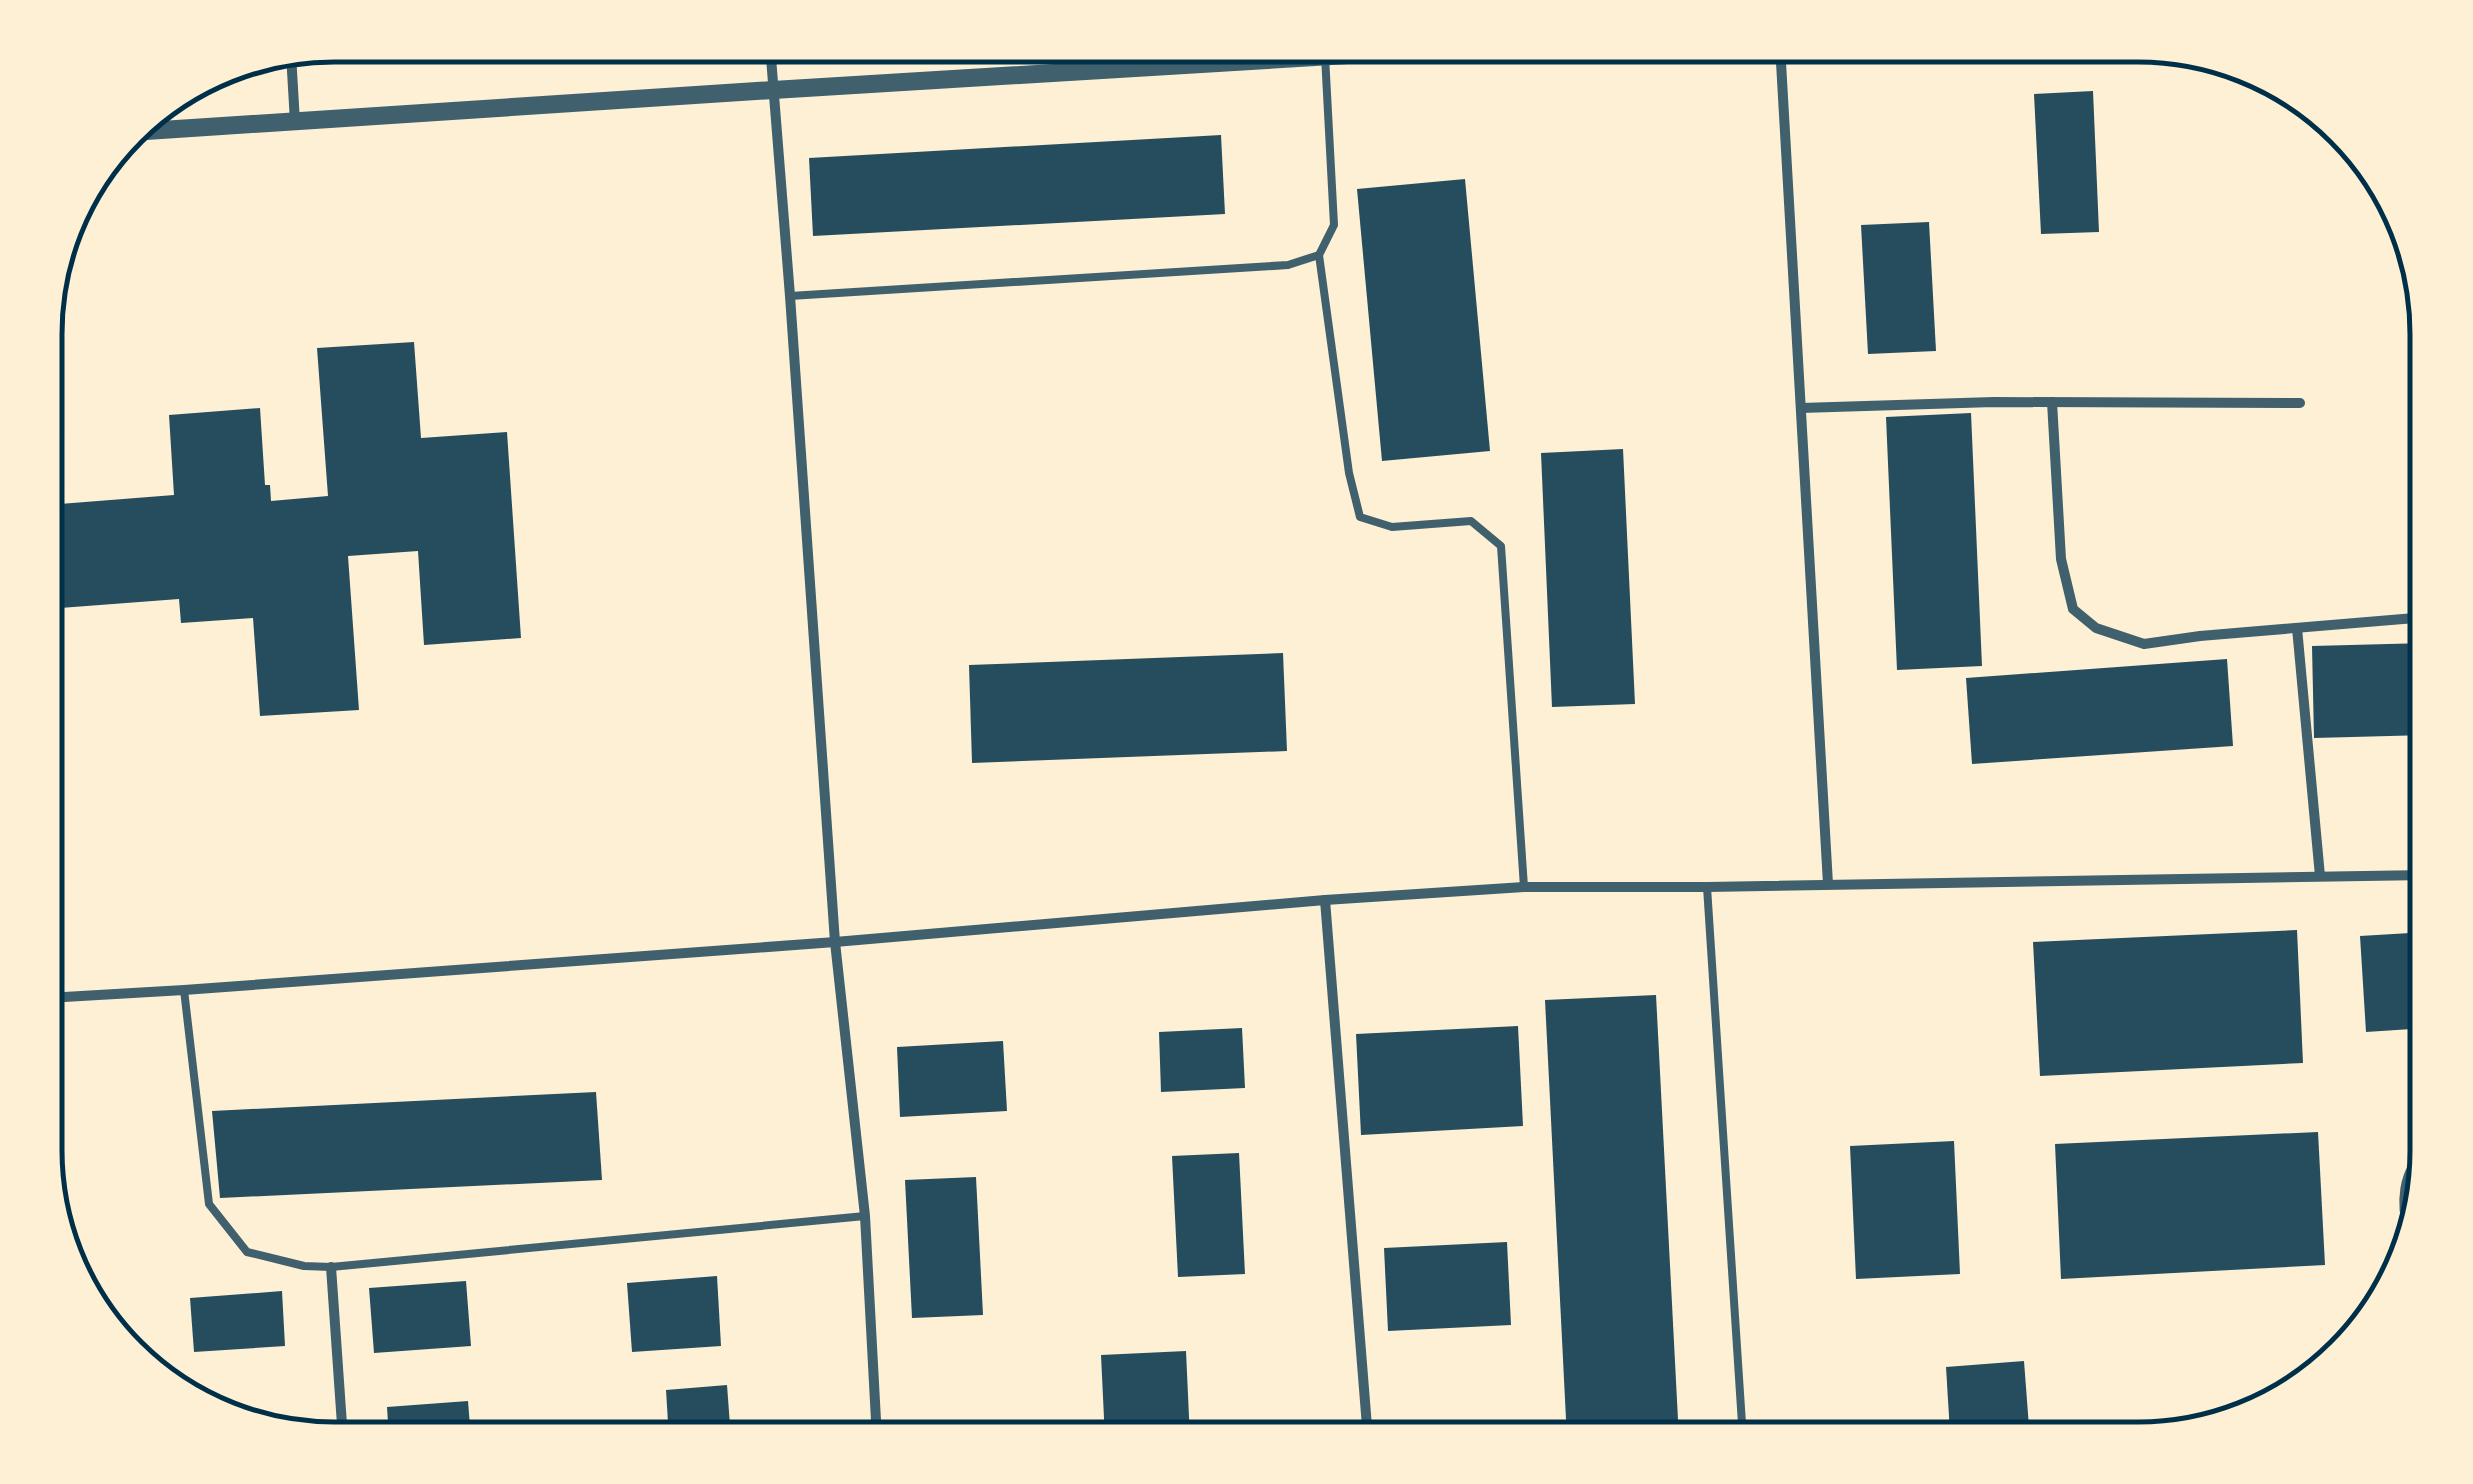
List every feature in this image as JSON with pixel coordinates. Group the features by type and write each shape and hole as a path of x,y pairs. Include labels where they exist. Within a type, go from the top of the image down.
{"street":[{"path":"771,63 834,942 866,1216 877,1422"},
{"path":"154,131 1132,63"},
{"path":"1781,63 1828,884"},
{"path":"292,66 295,122"},
{"path":"1800,408 2052,402 2300,403"},
{"path":"2052,402 2061,559 2073,609 2096,628 2144,644 2410,618"},
{"path":"2296,628 2320,876"},
{"path":"63,997 1524,887 1707,888 2410,874"},
{"path":"1326,900 1367,1421"},
{"path":"331,1267 342,1422"}],"lane":[{"path":"1326,63 1334,225 1319,255 1349,473 1360,517 1392,527 1471,521 1501,546 1524,887"},
{"path":"790,296 1288,265 1319,255"},
{"path":"1707,888 1742,1421"},
{"path":"184,990 209,1204 246,1252 304,1266 331,1267 866,1216"},
{"path":"2404,1208 2402,1198 2409,1172"}],"building":[{"path":"2093,91 2099,232 2041,234 2034,94"},
{"path":"1221,135 1225,214 813,236 809,158"},
{"path":"1465,179 1490,451 1382,461 1357,189"},
{"path":"1929,222 1936,351 1868,354 1861,225"},
{"path":"414,342 421,438 507,432 521,638 424,645 418,551 348,556 359,710 260,716 253,618 181,623 179,599 63,608 63,504 174,495 169,415 260,408 265,485 270,485 271,501 328,496 317,348"},
{"path":"1971,413 1982,666 1897,670 1886,417"},
{"path":"1623,449 1635,704 1552,707 1541,453"},
{"path":"2410,643 2410,735 2314,738 2312,646"},
{"path":"1283,653 1287,751 972,763 969,665"},
{"path":"2227,659 2233,746 1972,764 1966,678"},
{"path":"2297,930 2303,1063 2040,1076 2033,942"},
{"path":"2410,933 2410,1029 2366,1032 2360,936"},
{"path":"1656,995 1678,1421 1566,1421 1545,1000"},
{"path":"1518,1026 1523,1126 1361,1135 1356,1034"},
{"path":"1242,1028 1245,1088 1161,1092 1159,1032"},
{"path":"1003,1041 1007,1111 900,1117 897,1047"},
{"path":"596,1092 602,1180 220,1198 212,1111"},
{"path":"2318,1132 2325,1265 2061,1279 2055,1144"},
{"path":"1954,1141 1960,1274 1856,1279 1850,1146"},
{"path":"1239,1153 1245,1274 1178,1277 1172,1156"},
{"path":"976,1177 983,1315 912,1318 905,1180"},
{"path":"1507,1242 1511,1325 1388,1331 1384,1248"},
{"path":"717,1276 721,1346 632,1352 627,1283"},
{"path":"466,1281 471,1346 374,1353 369,1288"},
{"path":"282,1291 285,1346 194,1352 190,1298"},
{"path":"1186,1351 1189,1422 1104,1422 1101,1355"},
{"path":"2024,1361 2029,1421 1949,1421 1946,1367"},
{"path":"727,1385 730,1422 668,1422 666,1390"},
{"path":"468,1401 470,1422 388,1422 387,1407"}]}
